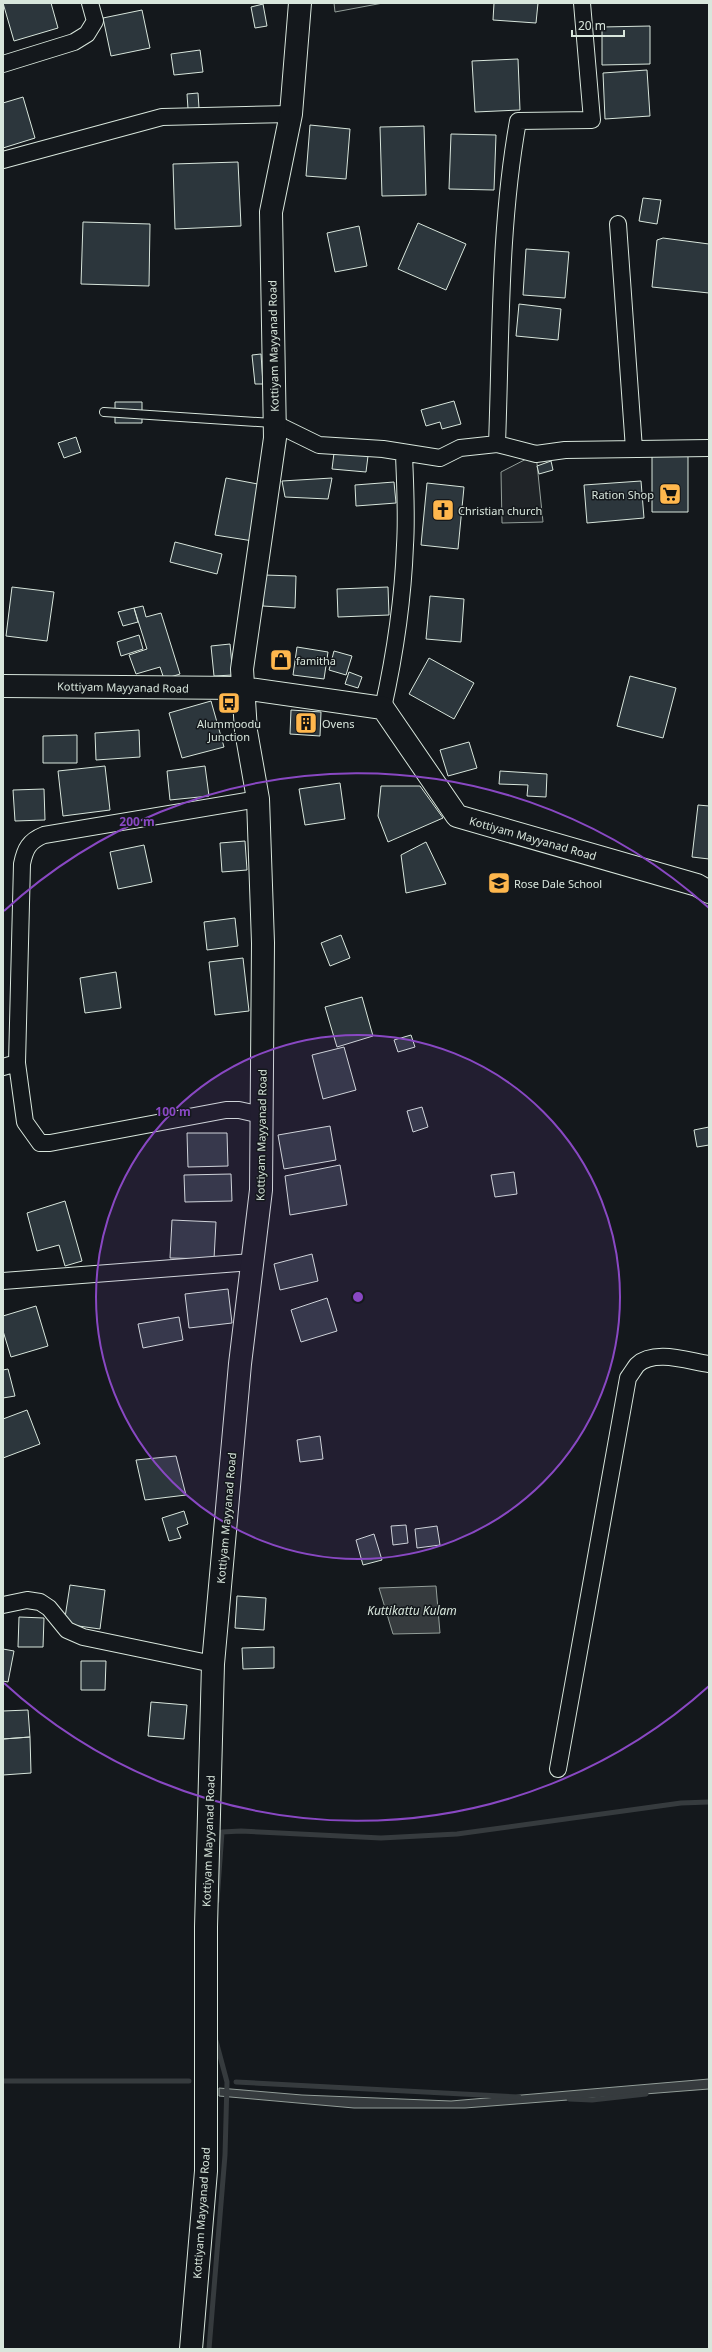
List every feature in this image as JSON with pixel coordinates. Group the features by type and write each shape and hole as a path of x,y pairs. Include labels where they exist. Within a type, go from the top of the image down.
{"street":[{"path":"3,64 74,42 87,34 95,21 90,3"},
{"name":"Kottiyam Mayyanad Road","path":"190,2349 206,2171 206,1927 213,1664 240,1364 261,1190 263,943 258,799 246,731 242,688 242,668 275,438 271,212 291,114 300,3"},
{"path":"498,444 502,293 510,174 518,121 592,120 582,3"},
{"path":"3,160 162,117 291,114"},
{"path":"618,224 634,449"},
{"path":"274,423 318,445 383,449 404,454 440,458 460,448 498,444 536,454 565,450 709,448"},
{"path":"383,708 394,655 401,597 405,544 404,454"},
{"name":"Kottiyam Mayyanad Road","path":"3,686 242,688 363,703 383,708 456,816 697,885 709,892"},
{"path":"258,799 44,835 33,839 25,849 22,864 10,1065 25,1122 40,1143 50,1143 226,1110 239,1110 262,1115"},
{"path":"3,1280 252,1262"},
{"path":"558,1769 628,1378 637,1365 649,1358 664,1357 709,1364"},
{"path":"3,1604 27,1600 40,1602 49,1608 67,1630 83,1637 213,1664"}],"lane":[{"path":"104,412 274,423"}],"shaded area":[{"path":"334,3 383,3 335,12"},
{"path":"536,454 543,522 502,523 501,472"}],"water":[{"name":"Kuttikattu Kulam","path":"436,1586 440,1633 393,1634 379,1588"},
{"path":"709,2079 709,2089 465,2108 354,2108 219,2096 219,2088 302,2095 451,2101"}],"building":[{"path":"3,3 51,3 58,28 14,41"},
{"path":"494,3 538,3 536,23 493,20"},
{"path":"263,4 267,26 255,28 251,7"},
{"path":"142,10 150,48 111,56 103,18"},
{"path":"650,26 650,64 602,65 602,27"},
{"path":"200,50 203,72 174,75 171,54"},
{"path":"518,59 520,110 475,112 472,61"},
{"path":"647,70 650,116 605,119 603,73"},
{"path":"198,93 199,108 188,109 187,94"},
{"path":"23,97 35,138 3,148 3,103"},
{"path":"310,125 350,129 346,179 306,176"},
{"path":"424,126 426,195 382,196 380,127"},
{"path":"451,134 496,135 494,190 449,189"},
{"path":"238,162 241,226 175,229 173,164"},
{"path":"643,198 661,200 657,224 639,221"},
{"path":"83,222 150,224 149,286 81,284"},
{"path":"418,223 466,244 446,290 398,269"},
{"path":"359,226 367,266 335,272 327,233"},
{"path":"663,238 709,244 709,293 652,287 657,240"},
{"path":"526,249 569,252 565,298 523,295"},
{"path":"519,304 561,309 558,340 516,336"},
{"path":"261,354 263,384 255,384 252,355"},
{"path":"454,401 461,424 442,429 440,422 426,426 421,410"},
{"path":"115,402 142,402 142,423 115,423"},
{"path":"76,437 81,452 64,458 58,443"},
{"path":"334,453 368,456 366,472 332,469"},
{"name":"Ration Shop","path":"652,456 688,456 688,512 652,512"},
{"path":"551,461 553,470 539,474 537,466"},
{"path":"226,478 263,485 253,541 215,535"},
{"path":"332,478 328,499 285,497 282,481"},
{"path":"641,481 644,518 587,523 584,485"},
{"path":"394,482 396,503 356,506 355,485"},
{"name":"Christian church","path":"427,483 464,487 458,549 421,545"},
{"path":"175,542 222,554 217,574 170,562"},
{"path":"264,575 296,576 295,608 263,606"},
{"path":"12,587 54,592 47,641 6,636"},
{"path":"388,587 389,615 338,617 337,589"},
{"path":"430,596 464,599 461,642 426,639"},
{"path":"143,606 146,617 161,613 180,674 164,679 160,667 136,674 129,655 147,649 134,608"},
{"path":"134,608 138,622 123,626 118,612"},
{"path":"139,635 143,649 121,656 117,642"},
{"path":"230,644 233,675 214,676 211,646"},
{"path":"297,647 328,652 324,679 293,675"},
{"path":"334,651 352,656 346,675 329,670"},
{"path":"429,658 474,683 454,719 409,694"},
{"path":"349,672 362,677 358,688 345,684"},
{"path":"630,676 676,688 663,738 617,726"},
{"path":"211,701 224,747 182,758 169,713"},
{"name":"Ovens","path":"291,710 321,712 320,736 290,734"},
{"path":"139,730 140,757 96,760 95,733"},
{"path":"77,735 77,763 43,763 43,736"},
{"path":"469,742 477,768 448,776 440,750"},
{"path":"105,766 110,810 63,816 58,771"},
{"path":"205,766 209,796 170,800 167,771"},
{"path":"500,771 547,774 546,797 527,796 528,785 499,784"},
{"path":"340,783 345,819 305,825 299,789"},
{"path":"381,786 420,786 443,818 388,842 378,816"},
{"path":"44,789 45,820 15,821 13,790"},
{"path":"698,805 709,806 709,859 692,857"},
{"path":"245,841 247,870 222,872 220,843"},
{"path":"426,842 446,884 406,893 401,855"},
{"path":"144,845 152,882 118,889 110,852"},
{"path":"235,918 238,946 207,950 204,922"},
{"path":"341,935 350,958 330,966 321,943"},
{"path":"243,958 249,1011 215,1015 209,962"},
{"path":"116,972 121,1008 85,1013 80,978"},
{"path":"362,997 373,1036 337,1047 325,1007"},
{"path":"411,1035 415,1047 398,1052 394,1040"},
{"path":"344,1047 356,1090 323,1099 312,1055"},
{"path":"422,1107 428,1127 413,1132 407,1111"},
{"path":"330,1126 336,1160 284,1169 278,1135"},
{"path":"709,1127 709,1145 697,1147 694,1130"},
{"path":"187,1133 227,1133 228,1166 188,1167"},
{"path":"340,1165 347,1205 290,1215 285,1176"},
{"path":"514,1172 517,1194 495,1197 491,1175"},
{"path":"231,1174 232,1201 185,1202 184,1175"},
{"path":"65,1201 82,1261 65,1266 59,1245 37,1251 27,1213"},
{"path":"172,1220 216,1222 214,1259 170,1258"},
{"path":"312,1254 318,1281 280,1290 274,1264"},
{"path":"228,1289 232,1323 189,1328 185,1294"},
{"path":"327,1298 337,1331 301,1342 291,1310"},
{"path":"36,1306 48,1346 11,1357 3,1331 3,1316"},
{"path":"179,1317 183,1340 143,1348 138,1324"},
{"path":"8,1369 15,1396 3,1398 3,1370"},
{"path":"27,1410 40,1444 3,1458 3,1419"},
{"path":"320,1436 323,1459 300,1462 297,1440"},
{"path":"176,1456 186,1495 145,1500 136,1460"},
{"path":"184,1511 188,1524 177,1528 181,1538 169,1541 162,1518"},
{"path":"406,1525 408,1543 393,1545 391,1526"},
{"path":"437,1526 440,1545 417,1548 415,1529"},
{"path":"374,1534 382,1560 363,1565 356,1540"},
{"path":"70,1585 105,1590 100,1629 64,1624"},
{"path":"237,1596 266,1598 264,1630 235,1628"},
{"path":"19,1617 44,1618 43,1647 18,1647"},
{"path":"274,1647 274,1668 243,1669 242,1648"},
{"path":"3,1649 14,1651 8,1682 3,1681"},
{"path":"81,1661 106,1661 105,1690 81,1690"},
{"path":"151,1702 187,1705 184,1739 148,1736"},
{"path":"28,1710 30,1737 3,1739 3,1711"},
{"path":"30,1737 31,1773 3,1775 3,1739"}],"waterway":[{"path":"217,1901 222,1832 241,1831 381,1838 457,1834 681,1803 709,1802"},
{"path":"209,2349 225,2155 227,2082 216,2041"},
{"path":"3,2081 189,2081"},
{"path":"236,2082 519,2097"},
{"path":"569,2099 592,2100 646,2094"}],"place":[{"name":"Ration Shop","path":"670,494"},
{"name":"Christian church","path":"443,510"},
{"name":"famitha","path":"281,660"},
{"name":"Alummoodu Junction","path":"229,703"},
{"name":"Ovens","path":"306,723"},
{"name":"Rose Dale School","path":"499,883"}]}
